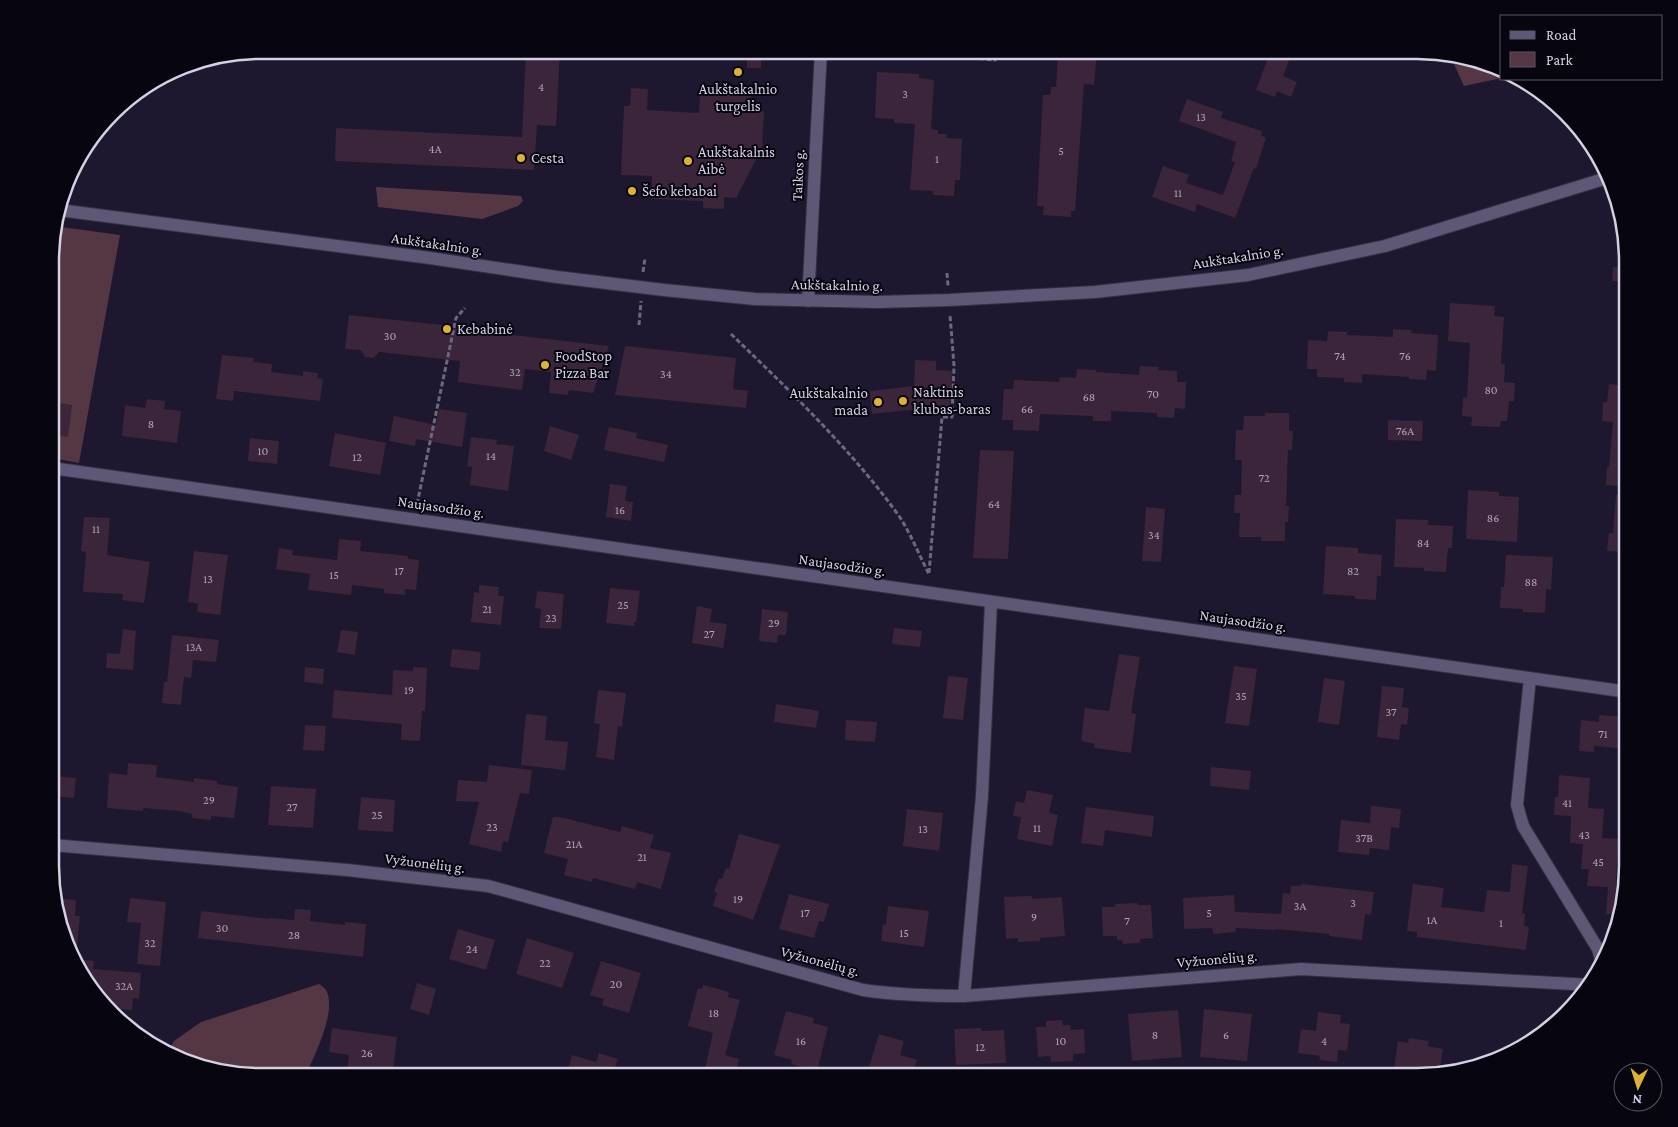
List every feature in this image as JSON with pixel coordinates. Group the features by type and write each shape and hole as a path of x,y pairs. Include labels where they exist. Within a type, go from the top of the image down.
{"street":[{"name":"Taikos g.","path":"808,301 821,59"},
{"name":"Aukštakalnio g.","path":"65,211 430,258 558,277 755,299 877,302 1095,292 1248,275 1385,246 1602,179"},
{"name":"Naujasodžio g.","path":"59,469 1619,691"},
{"path":"964,996 982,796 990,602"},
{"path":"1530,678 1517,805 1524,826 1599,954"},
{"name":"Vyžuonėlių g.","path":"59,846 348,870 488,886 862,990 920,996 964,996 1301,969 1581,984"}],"path":[{"path":"731,334 776,376 854,461 900,518 929,574 942,417 952,417 954,366 947,273"},
{"path":"417,504 456,318 465,308"}],"green space":[{"path":"1453,62 1482,69 1500,76 1500,78 1464,86"},
{"path":"376,187 521,196 523,201 518,206 482,219 378,207"},
{"path":"62,227 120,235 79,463 59,459 59,247"},
{"path":"319,984 327,992 329,1001 329,1012 323,1035 309,1068 234,1067 196,1058 171,1047 174,1041 201,1022"}],"building":[{"path":"526,59 560,59 556,126 537,125 534,170 335,161 336,128 522,137"},
{"path":"747,59 761,59 761,68 747,68"},
{"path":"1058,59 1096,59 1094,85 1084,84 1075,211 1071,211 1071,217 1043,215 1044,206 1037,206 1043,95 1050,95 1051,87 1056,87"},
{"path":"1268,59 1290,59 1283,76 1297,82 1291,97 1277,91 1275,97 1256,90"},
{"path":"877,72 919,74 919,78 934,80 931,129 938,130 938,134 947,134 946,138 962,139 960,180 955,180 954,196 933,195 933,191 910,190 915,124 894,123 894,119 875,118"},
{"name":"Aukštakalnis Aibė","path":"631,88 648,89 647,110 699,113 700,92 751,94 750,111 764,111 762,148 736,198 724,197 724,209 703,208 703,201 652,199 652,176 621,175 624,106 630,106"},
{"path":"1187,99 1223,112 1221,118 1262,131 1261,136 1266,137 1256,169 1254,168 1235,218 1197,204 1195,212 1152,197 1163,166 1189,175 1186,183 1223,195 1235,162 1231,161 1236,142 1179,121"},
{"path":"1613,267 1619,267 1619,281 1612,281"},
{"path":"1450,303 1495,306 1494,316 1504,317 1501,364 1505,364 1504,382 1515,383 1514,401 1509,401 1507,421 1501,421 1500,427 1471,426 1472,417 1462,416 1463,397 1467,398 1470,343 1448,341"},
{"path":"349,315 609,346 593,393 569,390 568,395 549,393 551,372 525,369 522,390 458,382 460,361 379,352 374,358 365,357 361,350 345,349"},
{"path":"1393,329 1411,330 1411,333 1438,335 1436,371 1427,370 1426,380 1362,374 1362,383 1344,382 1344,378 1317,377 1317,369 1307,369 1308,340 1327,341 1328,331 1347,332 1347,335 1393,337"},
{"path":"625,346 736,358 733,389 748,391 746,408 615,395"},
{"path":"222,355 254,358 253,362 272,364 271,372 303,376 303,371 318,373 317,378 323,379 320,401 234,391 233,401 216,399"},
{"path":"915,360 936,361 936,370 952,371 950,415 927,414 927,408 872,414 870,391 914,386"},
{"path":"1140,366 1159,367 1158,370 1177,371 1177,382 1186,382 1185,409 1175,408 1174,418 1157,417 1157,413 1111,411 1111,421 1093,421 1093,416 1040,414 1039,431 1013,430 1013,420 1002,420 1004,389 1013,389 1014,380 1059,382 1060,377 1076,378 1077,369 1139,375"},
{"path":"1609,384 1619,385 1619,486 1606,485 1613,422 1602,421 1603,402 1607,402"},
{"path":"147,399 165,401 164,409 181,411 177,443 122,436 125,405 145,408"},
{"path":"59,403 72,405 68,437 59,436"},
{"path":"439,409 467,413 462,447 416,439 415,446 389,441 394,416 436,425"},
{"path":"1265,413 1289,413 1289,431 1293,431 1292,450 1288,450 1286,506 1289,506 1288,522 1285,522 1285,541 1261,541 1261,537 1239,537 1240,513 1234,513 1235,495 1241,495 1242,460 1235,460 1236,430 1243,430 1244,416 1265,416"},
{"path":"1388,420 1423,421 1422,441 1388,440"},
{"path":"550,426 579,435 571,460 544,451"},
{"path":"609,427 637,433 636,438 668,445 664,462 604,450"},
{"path":"335,433 386,443 380,475 329,466"},
{"path":"471,437 497,440 496,444 514,446 508,491 470,485 472,467 467,466"},
{"path":"250,438 279,441 277,464 248,461"},
{"path":"980,450 1014,451 1008,559 973,558"},
{"path":"610,484 627,486 625,501 633,502 631,521 606,517"},
{"path":"1468,490 1499,492 1499,496 1519,497 1517,542 1466,539"},
{"path":"1616,495 1619,495 1619,552 1607,551 1609,533 1613,533"},
{"path":"1146,507 1165,509 1161,562 1142,561"},
{"path":"84,517 110,518 107,555 150,562 144,603 122,600 123,594 83,592 86,552 81,551"},
{"path":"1396,519 1428,520 1428,525 1453,526 1452,548 1448,548 1446,572 1424,571 1424,568 1394,567"},
{"path":"339,539 361,541 360,551 408,556 408,559 419,560 416,590 405,589 405,595 384,593 384,589 352,585 351,595 308,590 310,574 276,569 279,548 293,550 292,555 337,560"},
{"path":"1326,546 1358,548 1358,553 1382,555 1381,576 1377,576 1376,600 1355,599 1355,596 1323,594"},
{"path":"194,551 228,555 220,615 197,612 198,604 188,602"},
{"path":"1506,555 1553,557 1551,590 1546,589 1545,613 1523,612 1523,609 1500,608 1501,587 1504,587"},
{"path":"479,585 499,587 498,596 504,596 501,625 471,622 474,592 479,593"},
{"path":"610,588 640,591 634,626 606,623"},
{"path":"537,591 564,594 561,629 539,628 541,609 535,608"},
{"path":"697,606 712,609 710,622 727,624 723,648 692,643"},
{"path":"762,609 788,612 786,635 778,635 777,643 759,641"},
{"path":"894,628 922,631 920,647 892,644"},
{"path":"123,629 136,631 133,670 106,668 107,653 120,654"},
{"path":"341,630 358,632 355,655 337,652"},
{"path":"172,635 219,640 216,662 193,660 191,678 184,677 181,705 162,703 164,682 167,682"},
{"path":"452,649 481,652 479,670 450,667"},
{"path":"1119,654 1140,657 1131,713 1136,714 1131,753 1094,748 1095,744 1081,741 1085,708 1109,711"},
{"path":"1234,666 1257,669 1249,726 1225,723"},
{"path":"305,667 324,669 323,684 304,682"},
{"path":"413,667 427,668 425,711 422,711 420,741 401,740 402,724 332,718 334,690 392,695 393,670 413,671"},
{"path":"948,676 968,678 963,720 943,718"},
{"path":"1324,678 1345,681 1339,725 1318,722"},
{"path":"1382,686 1404,688 1402,707 1409,708 1407,725 1401,724 1399,740 1377,737"},
{"path":"598,690 626,693 622,727 618,726 614,760 596,757 600,724 594,723"},
{"path":"776,704 819,711 816,728 774,722"},
{"path":"526,714 547,716 545,740 568,742 565,770 521,765"},
{"path":"1599,715 1619,716 1619,748 1594,746 1594,752 1579,751 1581,720 1599,722"},
{"path":"846,720 877,722 875,742 845,740"},
{"path":"305,725 326,726 324,751 303,750"},
{"path":"128,763 157,765 156,777 194,782 194,778 217,781 217,784 238,787 234,818 211,816 211,820 192,818 192,814 180,811 143,808 143,811 107,808 109,773 127,775"},
{"path":"489,765 532,770 529,794 520,793 508,842 503,841 501,852 469,844 479,802 456,801 458,780 487,782"},
{"path":"1211,767 1251,771 1249,790 1210,786"},
{"path":"1559,775 1590,778 1588,808 1604,809 1602,838 1619,839 1616,879 1619,879 1618,893 1613,914 1606,914 1608,887 1587,886 1589,869 1581,869 1583,844 1570,843 1571,816 1554,815 1555,797 1558,797"},
{"path":"59,777 76,778 74,798 59,797"},
{"path":"271,786 316,789 313,828 268,825"},
{"path":"1027,790 1053,795 1049,813 1058,815 1052,846 1017,839 1021,817 1013,816 1016,801 1024,803"},
{"path":"361,797 395,800 393,832 358,830"},
{"path":"1371,806 1401,809 1399,828 1391,827 1389,850 1370,848 1369,855 1338,852 1341,820 1370,823"},
{"path":"1086,807 1154,816 1152,837 1105,830 1103,846 1081,843"},
{"path":"907,809 943,813 939,851 903,846"},
{"path":"553,817 560,817 620,832 622,826 654,835 650,848 671,853 661,889 637,882 635,889 593,878 592,882 564,875 568,859 544,853"},
{"path":"739,834 780,845 753,920 713,906 717,893 714,892 719,878 722,879 726,868 729,869"},
{"path":"1512,864 1528,866 1522,913 1525,914 1524,926 1529,927 1526,950 1417,937 1417,932 1407,931 1413,884 1444,888 1441,907 1484,912 1487,890 1510,892"},
{"path":"1301,884 1374,892 1371,915 1365,914 1362,940 1329,936 1330,934 1275,929 1235,928 1236,932 1213,934 1212,928 1184,929 1183,898 1234,895 1235,912 1281,914 1283,893 1290,894 1291,886 1301,886"},
{"path":"789,894 829,904 824,922 819,921 814,938 779,929"},
{"path":"1032,896 1032,899 1062,897 1065,936 1040,938 1040,941 1018,942 1018,938 1006,939 1004,897"},
{"path":"130,898 166,902 160,966 137,964 141,923 127,922"},
{"path":"61,899 76,900 75,916 80,916 77,950 69,931"},
{"path":"1137,903 1138,905 1151,905 1153,938 1140,939 1140,943 1123,944 1122,940 1117,940 1117,936 1103,936 1102,907 1115,907 1115,904"},
{"path":"888,906 929,911 924,947 881,941 883,924 886,925"},
{"path":"295,909 311,910 310,921 345,925 345,922 366,924 363,957 198,938 201,911 294,920"},
{"path":"458,929 495,940 486,970 449,959"},
{"path":"527,938 574,953 562,988 516,974"},
{"path":"82,960 94,961 93,969 141,973 139,999 133,998 132,1010 118,1009 100,989"},
{"path":"601,961 641,973 629,1013 602,1005 604,999 590,995"},
{"path":"417,983 436,989 429,1015 410,1009"},
{"path":"703,985 729,992 728,997 740,1000 725,1055 739,1059 737,1068 705,1068 713,1033 688,1026 698,988 702,989"},
{"path":"1204,1009 1252,1014 1247,1061 1200,1057"},
{"path":"1178,1010 1182,1057 1132,1061 1128,1014"},
{"path":"786,1011 814,1018 813,1023 828,1027 818,1068 806,1068 791,1064 792,1060 774,1055"},
{"path":"1318,1012 1341,1015 1340,1023 1350,1024 1347,1051 1338,1050 1337,1062 1319,1060 1320,1056 1298,1053 1301,1029 1316,1031"},
{"path":"1062,1020 1063,1025 1070,1025 1071,1030 1084,1029 1085,1053 1073,1054 1073,1061 1051,1062 1050,1056 1038,1057 1036,1027 1046,1027 1046,1021"},
{"path":"332,1028 397,1037 393,1068 348,1068 349,1055 329,1052"},
{"path":"981,1028 982,1031 1004,1030 1006,1063 956,1065 954,1029"},
{"path":"879,1034 904,1041 900,1055 917,1060 915,1068 869,1068"},
{"path":"1409,1038 1429,1041 1428,1046 1443,1049 1440,1067 1394,1068 1398,1041 1408,1043"},
{"path":"599,1053 618,1059 615,1067 618,1068 568,1068 572,1055 596,1062"}],"place":[{"name":"Aukštakalnio turgelis","path":"738,72"},
{"name":"Cesta","path":"521,158"},
{"name":"Aukštakalnis Aibė","path":"688,161"},
{"name":"Šefo kebabai","path":"632,191"},
{"name":"Kebabinė","path":"447,329"},
{"name":"FoodStop Pizza Bar","path":"545,365"},
{"name":"Naktinis klubas-baras","path":"903,401"},
{"name":"Aukštakalnio mada","path":"878,402"}]}
